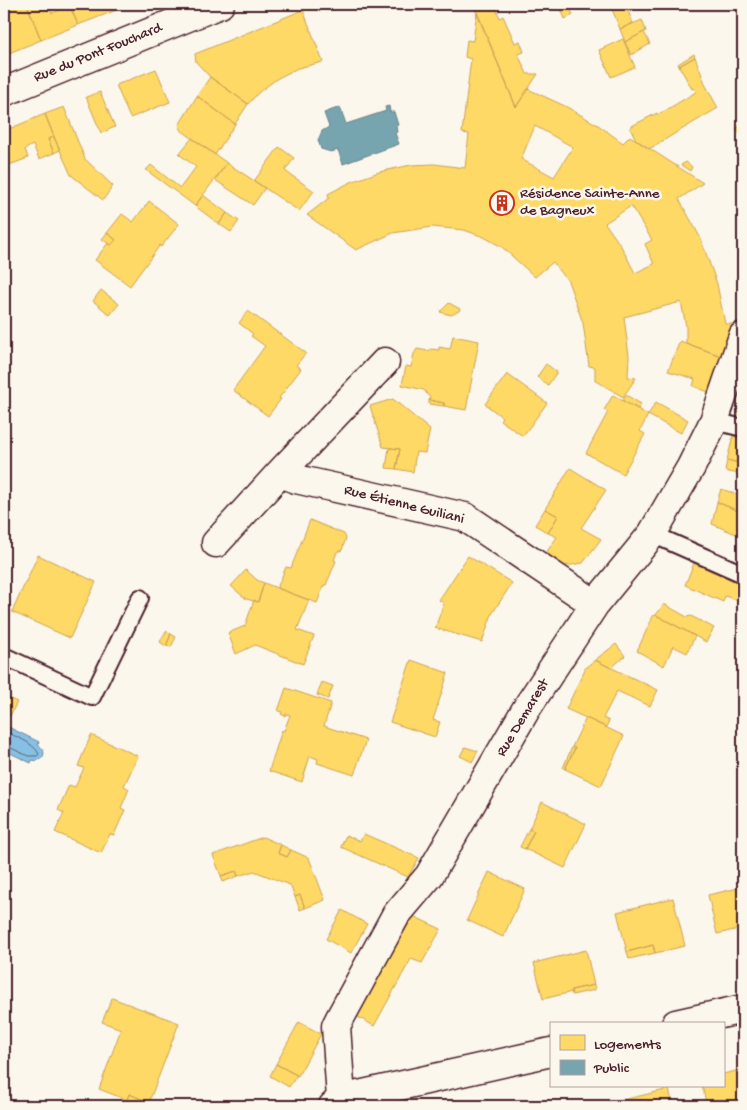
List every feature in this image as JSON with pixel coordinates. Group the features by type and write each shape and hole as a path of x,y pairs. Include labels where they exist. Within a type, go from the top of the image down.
{"street":[{"name":"Rue du Pont Fouchard","path":"4,92 220,4"},
{"name":"Rue Demarest","path":"337,1103 336,1026 396,915 429,876 528,706 595,604 652,534 691,467 714,421 743,336"},
{"path":"216,543 385,362"},
{"name":"Rue Étienne Guiliani","path":"280,473 296,480 465,517 595,604"},
{"path":"685,1022 743,1009"},
{"path":"337,1103 550,1052"}],"lane":[{"path":"714,421 743,428"},
{"path":"652,534 743,574"},
{"path":"4,656 92,697 140,598"}],"water":[{"path":"4,725 39,742 38,745 44,753 42,758 32,760 31,763 4,750"}],"building: Logements":[{"path":"4,4 27,4 41,40 4,55 4,19 6,18"},
{"path":"27,4 48,4 52,13 70,6 78,25 41,40"},
{"path":"65,4 120,4 122,8 78,25 70,6 66,8"},
{"path":"473,4 494,4 500,18 503,16 515,43 520,41 524,52 518,54 527,74 538,74 516,107"},
{"path":"559,4 568,4 573,15 565,19"},
{"path":"610,4 625,4 633,23 620,29"},
{"path":"303,10 323,62 298,68 278,78 259,92 248,104 210,77 196,62 195,54"},
{"name":"Résidence Sainte-Anne de Bagneux","path":"477,12 516,107 528,89 567,107 598,125 623,143 630,136 703,183 679,199 700,237 717,284 725,324 734,324 721,356 686,343 686,326 681,302 624,317 629,356 628,377 636,378 623,397 595,380 595,367 589,366 583,323 568,281 553,262 535,277 502,247 484,237 464,230 432,227 393,233 356,250 307,215 329,198 328,194 351,182 379,172 411,165 434,164 465,168 469,134 462,133 471,59 465,57 467,40 473,41","holes":["535,126 573,147 554,177 521,159","631,206 652,240 645,244 654,264 635,273 621,246 605,223"]},
{"path":"642,20 646,31 625,42 620,29"},
{"path":"644,32 650,44 631,55 625,42"},
{"path":"623,39 635,67 611,77 599,50"},
{"path":"694,54 695,57 679,66 678,64"},
{"path":"695,57 706,86 718,108 649,149 636,140 630,127 657,113 658,115 696,92 694,88 692,89 679,66"},
{"path":"156,69 170,102 130,118 116,85"},
{"path":"210,77 248,104 235,124 197,96"},
{"path":"100,92 115,127 101,133 86,97"},
{"path":"197,96 235,124 215,155 181,130 179,125"},
{"path":"64,107 85,159 113,186 103,200 71,175 54,137 45,114"},
{"path":"45,114 54,137 48,139 54,153 39,159 33,145 25,149 28,158 4,167 4,131"},
{"path":"743,123 743,138 736,129"},
{"path":"54,137 60,150 54,153 48,139"},
{"path":"192,138 227,163 195,206 146,170 151,165 180,188 196,167 179,154"},
{"path":"279,147 294,158 285,171 314,191 299,211 254,181"},
{"path":"686,162 692,167 690,171 681,165"},
{"path":"227,163 265,188 253,205 215,180"},
{"path":"203,195 227,213 219,224 195,206"},
{"path":"149,201 179,224 161,247 160,245 130,286 95,260 108,243 111,245 116,240 107,233 122,214 133,222"},
{"path":"227,213 239,221 231,232 219,224"},
{"path":"107,233 116,240 111,245 102,239"},
{"path":"101,290 119,304 110,315 93,301"},
{"path":"449,303 460,309 459,311 451,315 440,312"},
{"path":"248,311 306,353 296,365 301,369 268,416 233,390 265,346 251,336 253,334 239,323"},
{"path":"453,336 479,341 466,410 444,406 444,403 429,400 430,398 424,390 402,385 406,366 411,367 417,349 439,350 439,347 450,349"},
{"path":"680,341 721,356 711,393 693,386 695,379 668,371"},
{"path":"546,364 557,372 548,385 537,377"},
{"path":"507,374 547,403 523,436 500,420 502,417 485,404"},
{"path":"613,395 648,415 640,431 645,434 623,474 586,453 608,412 604,410"},
{"path":"626,395 641,404 638,409 623,401"},
{"path":"741,398 743,398 743,416 738,414"},
{"path":"393,399 430,430 425,453 416,452 413,472 396,469 400,449 383,447 370,406"},
{"path":"429,400 444,403 444,406 429,404"},
{"path":"656,402 688,420 681,433 648,415"},
{"path":"733,436 743,439 743,464 727,460"},
{"path":"389,448 400,449 396,469 386,468"},
{"path":"727,460 743,464 743,475 725,471"},
{"path":"570,468 606,490 581,528 601,539 583,563 565,566 546,553 557,537 548,533 558,516 545,509"},
{"path":"721,489 743,496 743,513 717,502"},
{"path":"717,502 743,513 743,537 712,524"},
{"path":"545,509 558,516 548,533 535,525"},
{"path":"310,520 344,534 346,538 342,550 337,552 334,560 336,561 317,603 277,588 286,567 291,568"},
{"path":"38,555 96,582 70,638 12,612"},
{"path":"468,556 512,583 492,614 482,642 435,628 444,603 439,600"},
{"path":"694,563 743,585 741,602 725,596 723,602 685,585"},
{"path":"246,570 257,580 264,583 258,602 246,599 231,586"},
{"path":"264,583 309,600 297,630 314,636 303,664 255,645 236,654 228,633 245,626 254,600 258,602"},
{"path":"664,604 687,617 691,616 714,628 706,642 656,615"},
{"path":"656,615 695,636 687,653 673,646 664,666 637,651 653,616"},
{"path":"166,631 171,634 166,646 160,642"},
{"path":"171,634 176,637 171,647 166,646"},
{"path":"616,644 625,656 611,668 595,660"},
{"path":"411,660 448,673 433,720 440,722 435,737 390,722"},
{"path":"595,660 658,690 650,706 617,691 603,718 609,721 606,727 566,709 586,667"},
{"path":"322,682 333,686 328,699 317,695"},
{"path":"286,688 331,703 324,726 366,740 354,775 317,763 318,759 310,756 302,782 269,771 282,730 284,731 290,715 286,714 285,716 281,714 282,712 278,711"},
{"path":"4,696 17,702 10,716 4,713"},
{"path":"586,718 624,736 601,786 565,769 575,748 572,747"},
{"path":"91,735 138,756 124,786 129,789 121,808 125,810 114,835 110,834 101,853 55,832 64,813 58,810 69,785 75,787 84,768 78,766"},
{"path":"465,747 478,751 472,762 460,756"},
{"path":"572,747 575,748 565,769 563,768"},
{"path":"542,802 586,824 565,868 525,849 534,831 529,829"},
{"path":"529,829 534,831 525,849 520,847"},
{"path":"364,834 419,858 408,877 341,847 346,835 360,841"},
{"path":"263,837 281,845 278,853 287,857 291,850 309,858 325,900 305,908 300,895 295,897 290,885 254,871 238,876 236,871 221,876 213,855"},
{"path":"281,845 291,850 287,857 278,853"},
{"path":"236,871 238,876 223,882 221,876"},
{"path":"489,872 525,889 503,937 467,920"},
{"path":"743,887 743,928 717,934 708,895"},
{"path":"300,895 305,908 300,910 295,897"},
{"path":"673,898 685,946 655,953 653,945 627,952 617,912"},
{"path":"342,910 367,924 351,953 326,939"},
{"path":"413,916 441,929 422,963 411,959 374,1026 356,1016"},
{"path":"653,945 655,953 629,959 627,952"},
{"path":"586,950 594,985 543,999 534,963"},
{"path":"594,985 595,990 572,995 571,990"},
{"path":"112,998 179,1023 149,1102 129,1094 127,1100 99,1089 121,1029 102,1022"},
{"path":"299,1022 321,1034 298,1076 276,1064"},
{"path":"743,1060 743,1106 707,1106 702,1088 724,1088 724,1074 740,1070 738,1062"},
{"path":"276,1064 297,1075 289,1087 270,1076"},
{"path":"669,1089 673,1106 615,1106 614,1102"},
{"path":"129,1094 149,1102 148,1106 127,1100"}],"building: Public":[{"path":"389,106 390,112 394,112 398,125 396,126 397,132 395,133 399,144 343,164 338,150 331,152 321,149 318,140 322,131 329,127 324,113 340,107 346,124 386,111 385,107"}],"place":[{"name":"Résidence Sainte-Anne de Bagneux","path":"502,203"}]}
